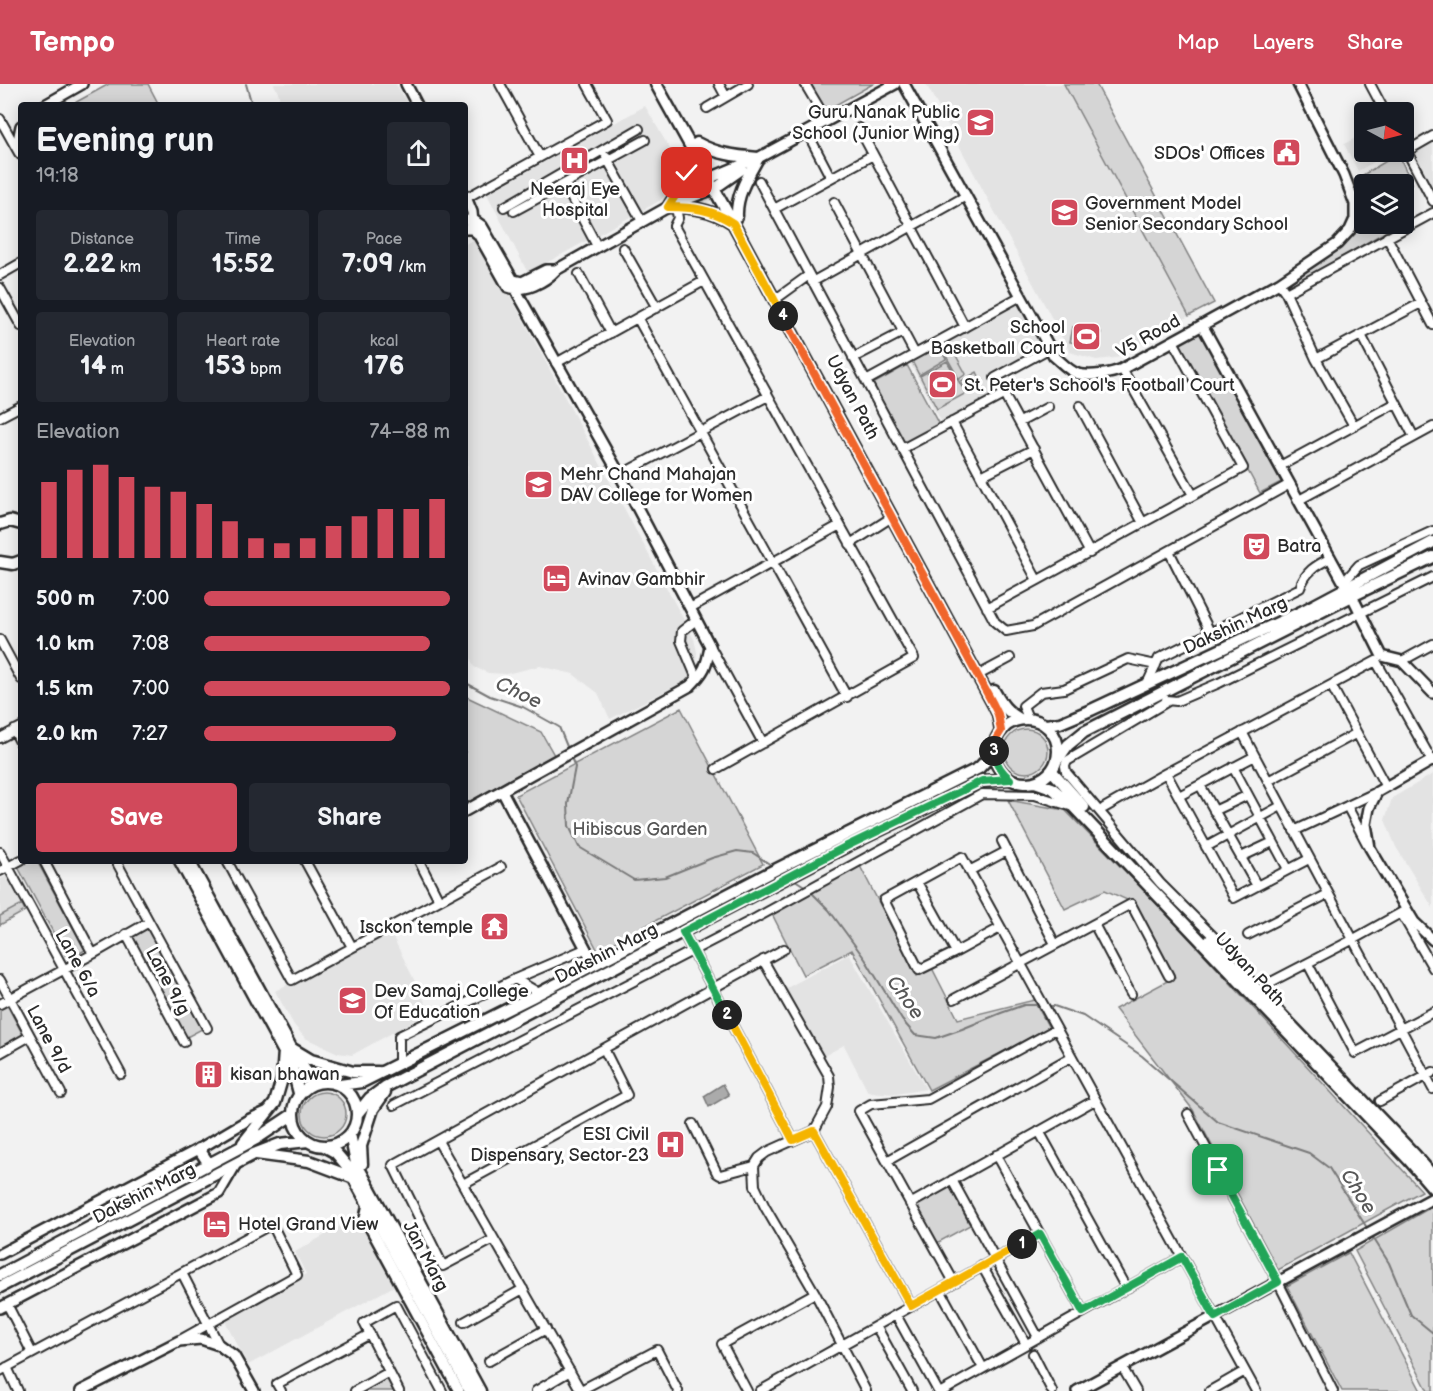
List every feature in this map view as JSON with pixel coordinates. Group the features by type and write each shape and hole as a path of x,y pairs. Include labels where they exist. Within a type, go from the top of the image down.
{"main road":[{"name":"Udyan Path","path":"656,84 694,146"},
{"name":"Udyan Path","path":"664,84 714,183 780,296 1002,705 1008,712 1024,718"},
{"path":"694,146 727,155 758,158 739,196 735,220 704,210 672,207 687,173 694,146"},
{"name":"Udyan Path","path":"735,220 993,704 998,714 1001,731"},
{"path":"2,520 18,522"},
{"name":"Dakshin Marg","path":"1058,759 1068,745 1084,732 1153,697 1433,542"},
{"name":"Dakshin Marg","path":"1046,725 1060,723 1147,684 1348,588 1433,557"},
{"path":"0,562 17,563"},
{"path":"1024,718 1042,722 1052,730 1059,747 1058,759 1048,776 1035,783 1022,783 1010,779 1001,772 996,764 994,752 996,739 1001,731 1004,727 1024,718"},
{"name":"Dakshin Marg","path":"340,1084 362,1082 539,993 794,860 979,768 994,752"},
{"name":"Udyan Path","path":"1052,771 1109,835 1433,1176"},
{"name":"Dakshin Marg","path":"357,1114 370,1098 389,1085 847,846 982,781 1010,779"},
{"name":"Udyan Path","path":"1035,783 1052,788 1074,807 1433,1188"},
{"path":"182,864 287,1049 309,1076 318,1082"},
{"path":"191,864 287,1049 299,1093"},
{"path":"287,1049 311,1060 354,1072 382,1072"},
{"path":"240,1148 271,1110 279,1092 287,1049"},
{"path":"318,1082 340,1084 355,1101 357,1114 355,1126 350,1134 330,1146 308,1142 295,1126 292,1115 294,1102 299,1093 318,1082"},
{"path":"254,1154 309,1161 358,1176 361,1146 373,1109 389,1085"},
{"name":"Dakshin Marg","path":"0,1275 240,1148 272,1130 292,1115"},
{"name":"Jan Marg","path":"350,1134 358,1176 368,1204 470,1391"},
{"name":"Dakshin Marg","path":"0,1287 254,1154 280,1144 308,1142"},
{"name":"Jan Marg","path":"324,1146 335,1152 358,1176 480,1391"},
{"path":"199,1149 209,1164"}],"street":[{"path":"50,102 82,84"},
{"path":"406,84 415,102"},
{"path":"500,84 540,157"},
{"path":"468,196 607,120 587,84"},
{"path":"719,84 726,97"},
{"path":"707,108 748,84"},
{"path":"805,84 827,121"},
{"path":"468,202 472,212 469,225 478,234 508,287 516,285 546,270 556,270 895,84"},
{"name":"V5 Road","path":"904,84 1054,356 1078,374 1095,375 1115,373 1279,282 1337,243 1350,230 1355,219 1355,204 1344,175 1298,84"},
{"path":"1370,84 1380,102"},
{"path":"0,119 18,151"},
{"path":"859,128 965,327"},
{"path":"504,207 639,129"},
{"path":"807,132 831,178"},
{"path":"1414,144 1433,136"},
{"path":"514,211 645,140"},
{"path":"602,151 642,221"},
{"path":"774,209 873,155"},
{"path":"1412,162 1433,201"},
{"path":"759,181 987,608 995,622 1006,631 1033,626 1290,484"},
{"path":"564,184 597,246"},
{"path":"780,296 811,278 862,254 966,196"},
{"path":"834,202 915,354"},
{"path":"672,207 678,218 674,226 914,658 716,769"},
{"path":"1286,293 1433,213"},
{"path":"1387,237 1433,325"},
{"path":"623,248 657,308"},
{"path":"0,275 18,266"},
{"path":"579,273 611,333"},
{"path":"556,363 704,281"},
{"path":"1279,282 1316,359 1354,426"},
{"path":"516,285 556,363 620,475 763,743"},
{"path":"0,288 18,321"},
{"path":"866,381 1021,296"},
{"path":"1316,359 1421,303"},
{"path":"638,319 847,697"},
{"path":"1202,325 1348,588 1379,658 1432,761 1382,790 1294,831"},
{"path":"853,358 903,332"},
{"path":"1361,335 1414,437"},
{"path":"987,608 1243,468 1173,341"},
{"path":"1050,348 996,378 1090,553"},
{"path":"1122,369 1193,495"},
{"path":"902,449 1005,394"},
{"path":"620,475 768,396"},
{"path":"1280,466 1396,403"},
{"path":"1080,406 1143,523"},
{"path":"1020,422 1048,407"},
{"path":"0,417 18,408"},
{"path":"952,422 1037,580"},
{"path":"1299,500 1433,427"},
{"path":"981,476 1034,449"},
{"path":"850,544 892,518"},
{"path":"690,608 840,525"},
{"path":"1348,588 1359,565 1433,531"},
{"path":"1169,551 1211,633"},
{"path":"1147,684 1159,658 1300,588 1304,577 1320,563 1331,558"},
{"path":"1153,697 1178,700 1219,683 1433,577"},
{"path":"696,620 682,631 681,641 697,679"},
{"path":"0,640 18,673"},
{"path":"1104,808 1379,658 1402,661 1433,644"},
{"path":"468,809 690,686 701,675 708,662 710,646"},
{"path":"984,672 1010,658"},
{"path":"1024,718 1023,706 1041,692 1064,689 1128,659 1156,665"},
{"path":"1402,661 1433,693"},
{"path":"1331,685 1357,733 1382,790"},
{"path":"1168,700 1066,761 1066,772 1160,883 1433,1169"},
{"path":"0,738 17,728"},
{"path":"1242,732 1352,940 1401,1029 1429,1074 1433,1089"},
{"path":"1268,781 1357,733"},
{"path":"1179,796 1255,756"},
{"path":"1233,767 1288,869"},
{"path":"1166,773 1234,898 1309,859"},
{"path":"1200,785 1257,886"},
{"path":"1370,848 1366,824 1369,808 1382,790"},
{"path":"502,791 594,964"},
{"path":"393,1105 693,951 982,794 1035,795 1074,807"},
{"path":"1214,811 1248,795"},
{"path":"1206,847 1281,806"},
{"path":"1347,806 1433,968"},
{"path":"1002,841 1055,944"},
{"path":"1241,857 1273,842"},
{"path":"969,871 1007,851"},
{"name":"Lane 6/a","path":"0,852 121,1074"},
{"path":"1000,928 920,970 884,900 962,857 1048,1017 1256,1391"},
{"path":"0,871 18,862"},
{"path":"46,864 93,954"},
{"path":"118,864 207,1028"},
{"path":"229,864 292,980 501,867"},
{"path":"307,864 352,947"},
{"path":"421,864 439,900"},
{"path":"917,882 956,952"},
{"path":"1248,935 1328,894"},
{"path":"954,999 1131,904 1169,976"},
{"path":"1271,982 1404,911"},
{"path":"1404,911 1433,940"},
{"path":"0,1004 149,922"},
{"path":"1094,924 1131,994"},
{"path":"683,932 793,1140"},
{"name":"Lane 9/g","path":"126,934 184,1042"},
{"path":"399,1063 399,1036 514,979 585,949"},
{"path":"494,1239 443,1266 393,1165 784,949"},
{"path":"763,960 829,1076 830,1087 827,1107 814,1131 767,1152 759,1158 754,1166 755,1186 765,1208 815,1293 866,1391"},
{"path":"1308,964 1355,1053 1433,1012"},
{"path":"514,979 539,993"},
{"name":"Lane 9/d","path":"0,980 61,1093"},
{"path":"954,1282 859,1111 871,1104 928,1099 1056,1029"},
{"path":"0,1053 30,1036"},
{"path":"462,1184 627,1095 604,1049"},
{"path":"887,1161 1071,1057"},
{"path":"1380,1101 1429,1074"},
{"path":"910,1204 1095,1100"},
{"path":"0,1254 199,1149 248,1120 271,1110"},
{"path":"1188,1114 1278,1282 1333,1391"},
{"path":"693,1124 717,1173 720,1175 754,1166"},
{"path":"814,1131 911,1306"},
{"path":"1039,1131 1126,1288"},
{"path":"438,1141 581,1390 657,1350 677,1390"},
{"path":"996,1155 1083,1312"},
{"path":"32,1353 4,1306 219,1193 236,1164"},
{"path":"952,1180 1038,1337"},
{"path":"1077,1391 1433,1198"},
{"path":"368,1204 365,1218 459,1391"},
{"path":"18,1391 3,1369 272,1224 297,1275 178,1341 81,1391"},
{"path":"760,1391 1040,1234"},
{"path":"896,1315 940,1391 1182,1257"},
{"path":"982,1266 1026,1344"},
{"path":"182,1273 219,1345"},
{"path":"464,1322 523,1289"},
{"path":"940,1290 983,1368"},
{"path":"747,1391 722,1344 815,1293"},
{"path":"399,1391 364,1323 396,1305 442,1391"},
{"path":"876,1326 912,1391"},
{"path":"489,1361 546,1329"},
{"path":"281,1391 277,1384 370,1334"},
{"path":"178,1341 201,1339 219,1345 234,1356 254,1391"},
{"path":"1033,1354 1052,1391"},
{"path":"1122,1367 1136,1391"},
{"path":"536,1391 570,1371"},
{"path":"1210,1391 1245,1371"},
{"path":"355,1391 389,1372"}],"shaded area":[{"path":"274,84 396,84 406,102 279,102 279,95"},
{"name":"Government Model Senior Secondary School","path":"926,84 1064,84 1189,316 1115,358 1096,360 1070,352"},
{"path":"645,106 674,156 676,181 661,200 528,273 487,194"},
{"path":"1354,139 1354,162 1374,162 1358,171 1344,144"},
{"path":"1433,142 1433,189 1414,152"},
{"name":"Mehr Chand Mahajan DAV College for Women","path":"479,237 694,639 697,652 696,666 687,680 610,719 598,693 573,674 540,666 506,674 488,673 474,667 468,650 468,242"},
{"path":"1019,301 1044,345 991,375 1000,393 941,423 909,361"},
{"path":"1433,774 1433,908 1396,847 1385,820 1392,798"},
{"path":"7,876 22,904 0,916 0,879"},
{"name":"Dev Samaj College Of Education","path":"390,931 430,1012 352,1055 338,1053 305,1038 294,1025 275,991"},
{"path":"849,954 926,1089 897,1094 868,1092 844,1045 822,1057 785,989"},
{"path":"723,1084 729,1095 709,1107 704,1096"},
{"path":"362,1214 400,1283 248,1365 224,1319 306,1274 295,1252"}],"green space":[{"path":"109,84 148,84 157,102 76,102"},
{"path":"810,84 873,84 823,112"},
{"path":"1064,84 1096,84 1214,303 1189,316"},
{"path":"1385,162 1402,162 1408,174 1364,174"},
{"path":"1354,230 1354,234 1382,234 1290,287 1287,281"},
{"name":"School Basketball Court","path":"1073,327 1101,332 1099,347 1070,342"},
{"path":"1200,332 1281,482 1260,493 1179,343"},
{"path":"948,341 966,374 959,379 940,345"},
{"path":"939,347 946,359 919,375 912,361"},
{"name":"St. Peter's School's Football Court","path":"947,361 965,392 961,381 977,372 983,384 937,409 920,376"},
{"path":"907,365 939,425 904,443 873,384"},
{"path":"468,697 541,732 554,755 468,802"},
{"name":"Hibiscus Garden","path":"681,708 763,864 598,951 516,795"},
{"path":"1026,729 1041,736 1048,751 1041,766 1026,773 1011,766 1004,751 1011,736"},
{"path":"1008,800 1065,810 1165,912 1422,1191 1278,1270 1193,1110 1115,1009 1175,977 1134,903 1105,890 1065,909"},
{"path":"24,864 39,864 85,950 68,960 18,867"},
{"path":"859,864 917,976 932,968 958,1019 1034,1000 1049,1028 929,1090 852,950 803,975 770,910"},
{"path":"22,904 25,911 0,925 0,916"},
{"path":"147,928 202,1029 185,1038 131,936"},
{"path":"7,1005 23,1035 0,1048 0,1009"},
{"path":"324,1092 339,1099 346,1114 339,1129 324,1136 309,1129 302,1114 309,1099"},
{"path":"950,1187 970,1225 935,1244 915,1206"},
{"path":"1433,1206 1433,1391 1428,1391 1355,1251"},
{"path":"1348,1253 1421,1391 1342,1391 1287,1286"},
{"path":"388,1379 394,1391 364,1391"}],"waterway":[{"name":"Choe","path":"246,84 251,102"},
{"name":"Choe","path":"468,684 490,696 523,707 559,727 568,749"},
{"name":"Choe","path":"570,755 575,767 568,804 569,826 579,847 634,880 665,877 712,858 737,851 753,853 774,867"},
{"name":"Choe","path":"792,878 806,887 829,910 865,959 902,1020 915,1035 936,1038 1024,1005 1041,1005"},
{"name":"Choe","path":"1047,1006 1054,1006 1083,1016 1142,1056 1218,1122 1309,1153 1329,1168 1369,1231"},
{"name":"Choe","path":"1372,1236 1389,1263 1411,1315 1433,1333"}],"place":[{"name":"Guru Nanak Public School (Junior Wing)","path":"981,122"},
{"name":"SDOs' Offices","path":"1286,153"},
{"name":"Neeraj Eye Hospital","path":"575,160"},
{"name":"Government Model Senior Secondary School","path":"1064,213"},
{"name":"School Basketball Court","path":"1086,337"},
{"name":"St. Peter's School's Football Court","path":"943,385"},
{"name":"Mehr Chand Mahajan DAV College for Women","path":"539,484"},
{"name":"Batra","path":"1256,546"},
{"name":"Avinav Gambhir","path":"557,579"},
{"name":"Isckon temple","path":"494,927"},
{"name":"Dev Samaj College Of Education","path":"353,1001"},
{"name":"kisan bhawan","path":"209,1074"},
{"name":"ESI Civil Dispensary, Sector-23","path":"670,1144"},
{"name":"Hotel Grand View","path":"217,1224"}],"route":[{"path":"687,173 668,207 704,210 719,214 733,223 998,714 1001,731 994,745 996,764 1001,772 1010,779 982,781 847,846 683,932 793,1140 814,1131 911,1306 1040,1234 1083,1312 1182,1257 1215,1317 1278,1282 1218,1170"}]}
